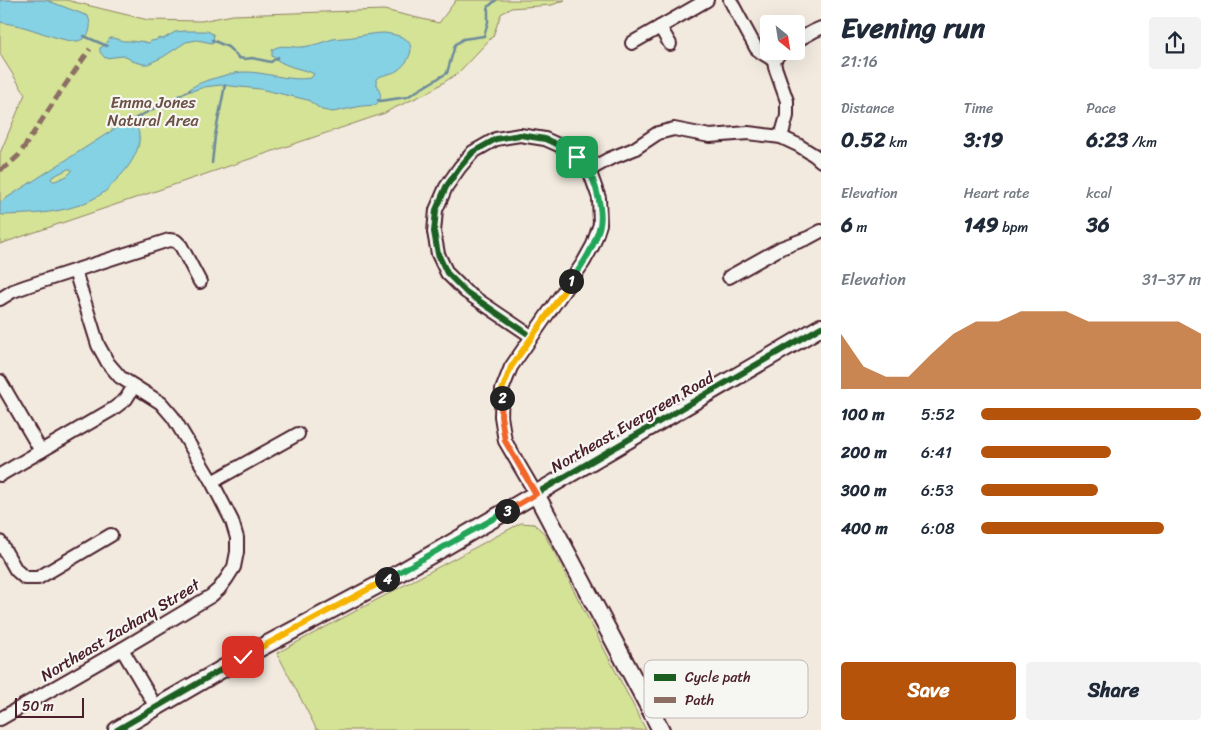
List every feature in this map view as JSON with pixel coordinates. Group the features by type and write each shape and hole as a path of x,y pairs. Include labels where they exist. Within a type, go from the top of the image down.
{"main road":[{"name":"Northeast Evergreen Road","path":"117,730 248,654 378,585 821,327"},
{"path":"536,494 644,698"},
{"path":"655,718 661,730"}],"street":[{"path":"632,43 707,0"},
{"path":"730,0 753,44 760,52"},
{"path":"660,27 670,44"},
{"path":"805,36 821,28"},
{"path":"775,60 775,67 787,102 787,116 781,137"},
{"path":"588,170 634,149 658,133 674,129 710,136 748,133 781,137 806,150 821,161"},
{"path":"531,336 466,292 447,273 438,254 434,232 436,210 446,187 473,152 496,139 520,135 545,139 563,147 577,157 588,170 599,198 600,224 593,245 583,263 511,367 502,390 501,416 505,441 536,494"},
{"path":"729,277 781,248 821,231"},
{"path":"0,299 28,286 169,240 176,241 181,246 200,282"},
{"path":"75,270 98,345 108,362 120,377 161,403 173,417 212,482 298,434"},
{"path":"0,381 41,451"},
{"path":"0,475 113,409 126,399 134,386"},
{"name":"Northeast Zachary Street","path":"0,719 202,602 219,589 234,567 237,538 232,521 212,482"},
{"path":"0,542 4,555 24,578 38,578 111,536"},
{"path":"122,649 156,707"}],"green space":[{"name":"Emma Jones Natural Area","path":"0,0 66,0 148,20 201,21 233,15 384,10 439,23 456,0 565,0 552,5 511,8 501,14 493,36 458,73 429,92 385,113 0,244 0,153 25,94 0,54"},
{"path":"521,523 534,524 544,533 646,730 317,730 277,653"}],"water":[{"path":"0,0 46,0 88,16 89,32 83,39 72,41 0,22"},
{"path":"207,31 213,34 214,41 212,43 197,40 186,42 148,64 132,61 125,56 105,58 100,52 100,48 110,38 149,43 159,38 163,39 175,32"},
{"path":"385,33 404,38 408,41 411,50 408,59 402,67 395,72 376,79 381,96 375,105 333,112 322,110 308,100 260,89 221,85 188,91 208,80 242,72 294,79 311,78 314,74 276,59 272,56 272,50 279,47 306,46 333,39"},
{"path":"130,119 135,124 138,132 139,143 137,151 124,172 103,193 80,205 55,211 29,214 0,214 0,202","holes":["71,169 72,171 67,176 55,181 51,179"]}],"waterway":[{"path":"378,100 407,97 447,73 455,45 463,39 484,36 488,22 488,7 496,0"},
{"path":"84,36 107,46"},
{"path":"212,40 228,47 239,58 252,58 271,62 278,57"},
{"path":"212,163 225,85"},
{"path":"130,121 190,90"}],"marked path":[{"path":"0,170 19,155 90,49"}],"cycle path":[{"path":"531,336 466,292 447,273 438,254 434,232 436,210 446,187 473,152 496,139 520,135 545,139 563,147 577,157 589,170 599,198 600,224 593,245 583,263 511,367 502,390 501,416 505,441 536,494"},
{"path":"117,730 243,657 450,544 821,327"}],"route":[{"path":"243,657 378,585 536,494 505,441 501,416 502,390 511,367 583,263 593,245 600,224 599,198 588,170 577,157"}]}
